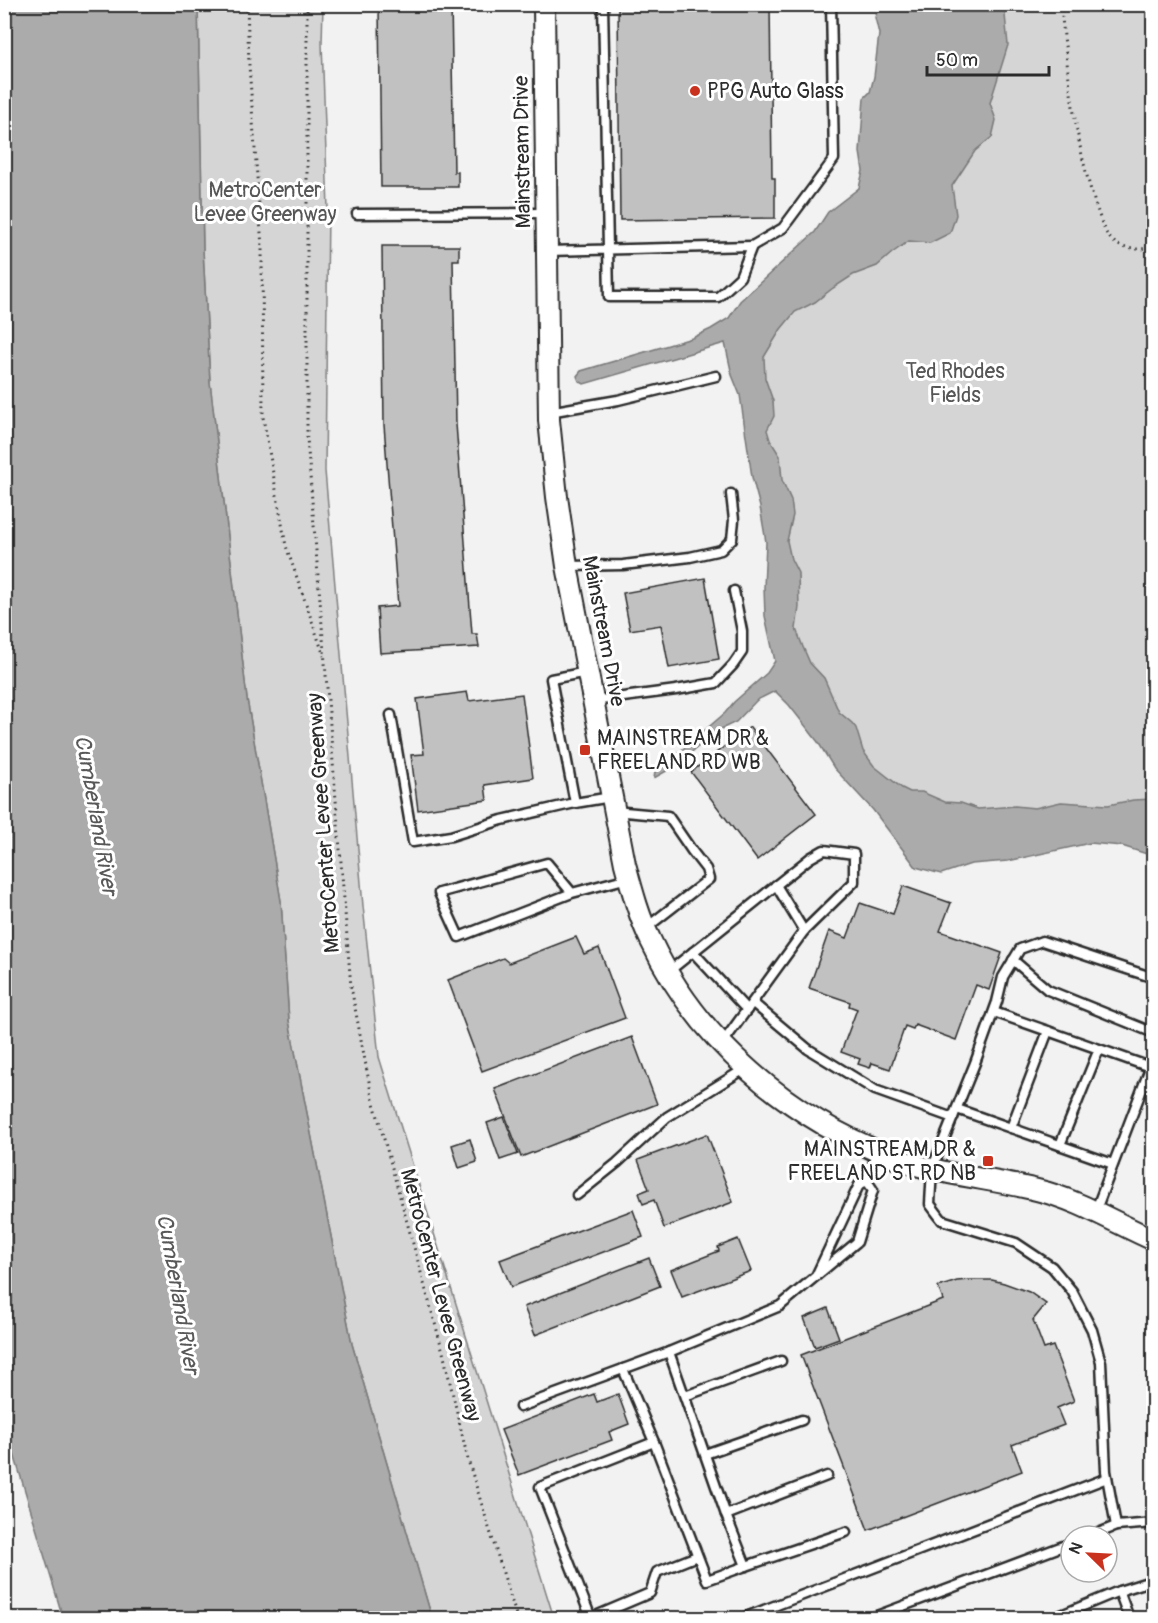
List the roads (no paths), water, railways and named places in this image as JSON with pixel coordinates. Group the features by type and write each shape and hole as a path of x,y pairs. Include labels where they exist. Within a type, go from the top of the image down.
{"street":[{"name":"Mainstream Drive","path":"544,4 549,412 557,497 567,566 612,804 637,908 651,941 687,1001 722,1044 764,1084 826,1126 894,1158 962,1176 1039,1190 1070,1200 1154,1240"}],"lane":[{"path":"603,4 609,297 718,297 740,277 752,246"},
{"path":"547,251 752,246 783,228 834,159 831,4"},
{"path":"357,214 546,213"},
{"path":"549,412 618,400 716,376"},
{"path":"567,566 623,565 721,550 732,539 735,520 731,494"},
{"path":"593,701 716,683 742,652 742,631 734,591"},
{"path":"575,803 551,679 587,671"},
{"path":"392,715 413,842 451,836 502,820 575,803 612,804 668,816 706,869 709,879 646,928"},
{"path":"668,972 810,858 824,850 854,854 854,882 804,931 722,1044"},
{"path":"572,893 547,863 439,893 459,937 572,893 629,878"},
{"path":"776,885 804,931"},
{"path":"1116,1524 1107,1478 1101,1362 1092,1330 1072,1291 1052,1267 1016,1244 942,1220 930,1203 932,1169 994,1012 1003,977 1020,949 1042,941 1154,978"},
{"path":"693,952 747,1010"},
{"path":"1013,960 1048,990 1154,1033"},
{"path":"753,1002 808,1049 875,1090 1011,1128 1113,1164"},
{"path":"994,1012 1099,1048 1152,1062 1095,1212"},
{"path":"1011,1128 1048,1031"},
{"path":"1060,1145 1099,1048"},
{"path":"577,1195 617,1163 667,1117 747,1068"},
{"path":"817,1275 859,1185 867,1180 878,1151"},
{"path":"520,1407 669,1352 780,1306 857,1242 873,1190 867,1180"},
{"path":"669,1352 746,1566"},
{"path":"685,1396 781,1361"},
{"path":"623,1369 654,1442 707,1580 846,1532"},
{"path":"705,1454 802,1419"},
{"path":"654,1442 540,1487 591,1618 650,1593 657,1572 697,1556"},
{"path":"726,1515 827,1476"},
{"path":"743,1618 1107,1478"},
{"path":"1119,1526 1154,1523"},
{"path":"871,1618 1059,1548"},
{"path":"1054,1618 1119,1591 1154,1580"},
{"path":"1119,1591 1129,1618"}],"water":[{"name":"Cumberland River","path":"4,5 198,5 203,250 210,382 247,699 281,901 289,1021 352,1344 432,1618 63,1618 5,1424"},
{"path":"881,5 1004,5 1008,45 990,103 996,120 992,137 975,151 952,186 956,215 950,233 930,243 909,241 877,266 853,275 815,302 795,312 781,329 764,357 765,378 773,401 774,416 767,430 780,456 782,480 791,500 793,515 787,541 791,559 798,573 799,607 796,629 810,663 824,678 839,712 856,728 863,751 874,766 902,788 910,792 922,792 945,802 961,803 978,809 1015,806 1035,808 1061,802 1108,805 1153,799 1153,856 1122,846 1090,843 1008,861 971,864 941,874 916,867 873,810 834,768 818,742 789,705 775,691 757,700 736,722 719,730 672,768 654,778 656,766 677,754 725,713 767,673 775,661 765,616 766,542 752,477 740,395 732,375 725,343 584,384 577,376 581,371 692,338 729,318 740,301 815,232 828,212 859,188 863,171 860,152 864,98 870,92 874,77 879,34 875,17"}],"place":[{"name":"PPG Auto Glass","path":"695,91"},
{"name":"MAINSTREAM DR & FREELAND RD WB","path":"585,750"},
{"name":"MAINSTREAM DR & FREELAND ST RD NB","path":"988,1161"}],"park label":[{"name":"MetroCenter Levee Greenway","path":"265,202"},
{"name":"Ted Rhodes Fields","path":"955,383"}]}
